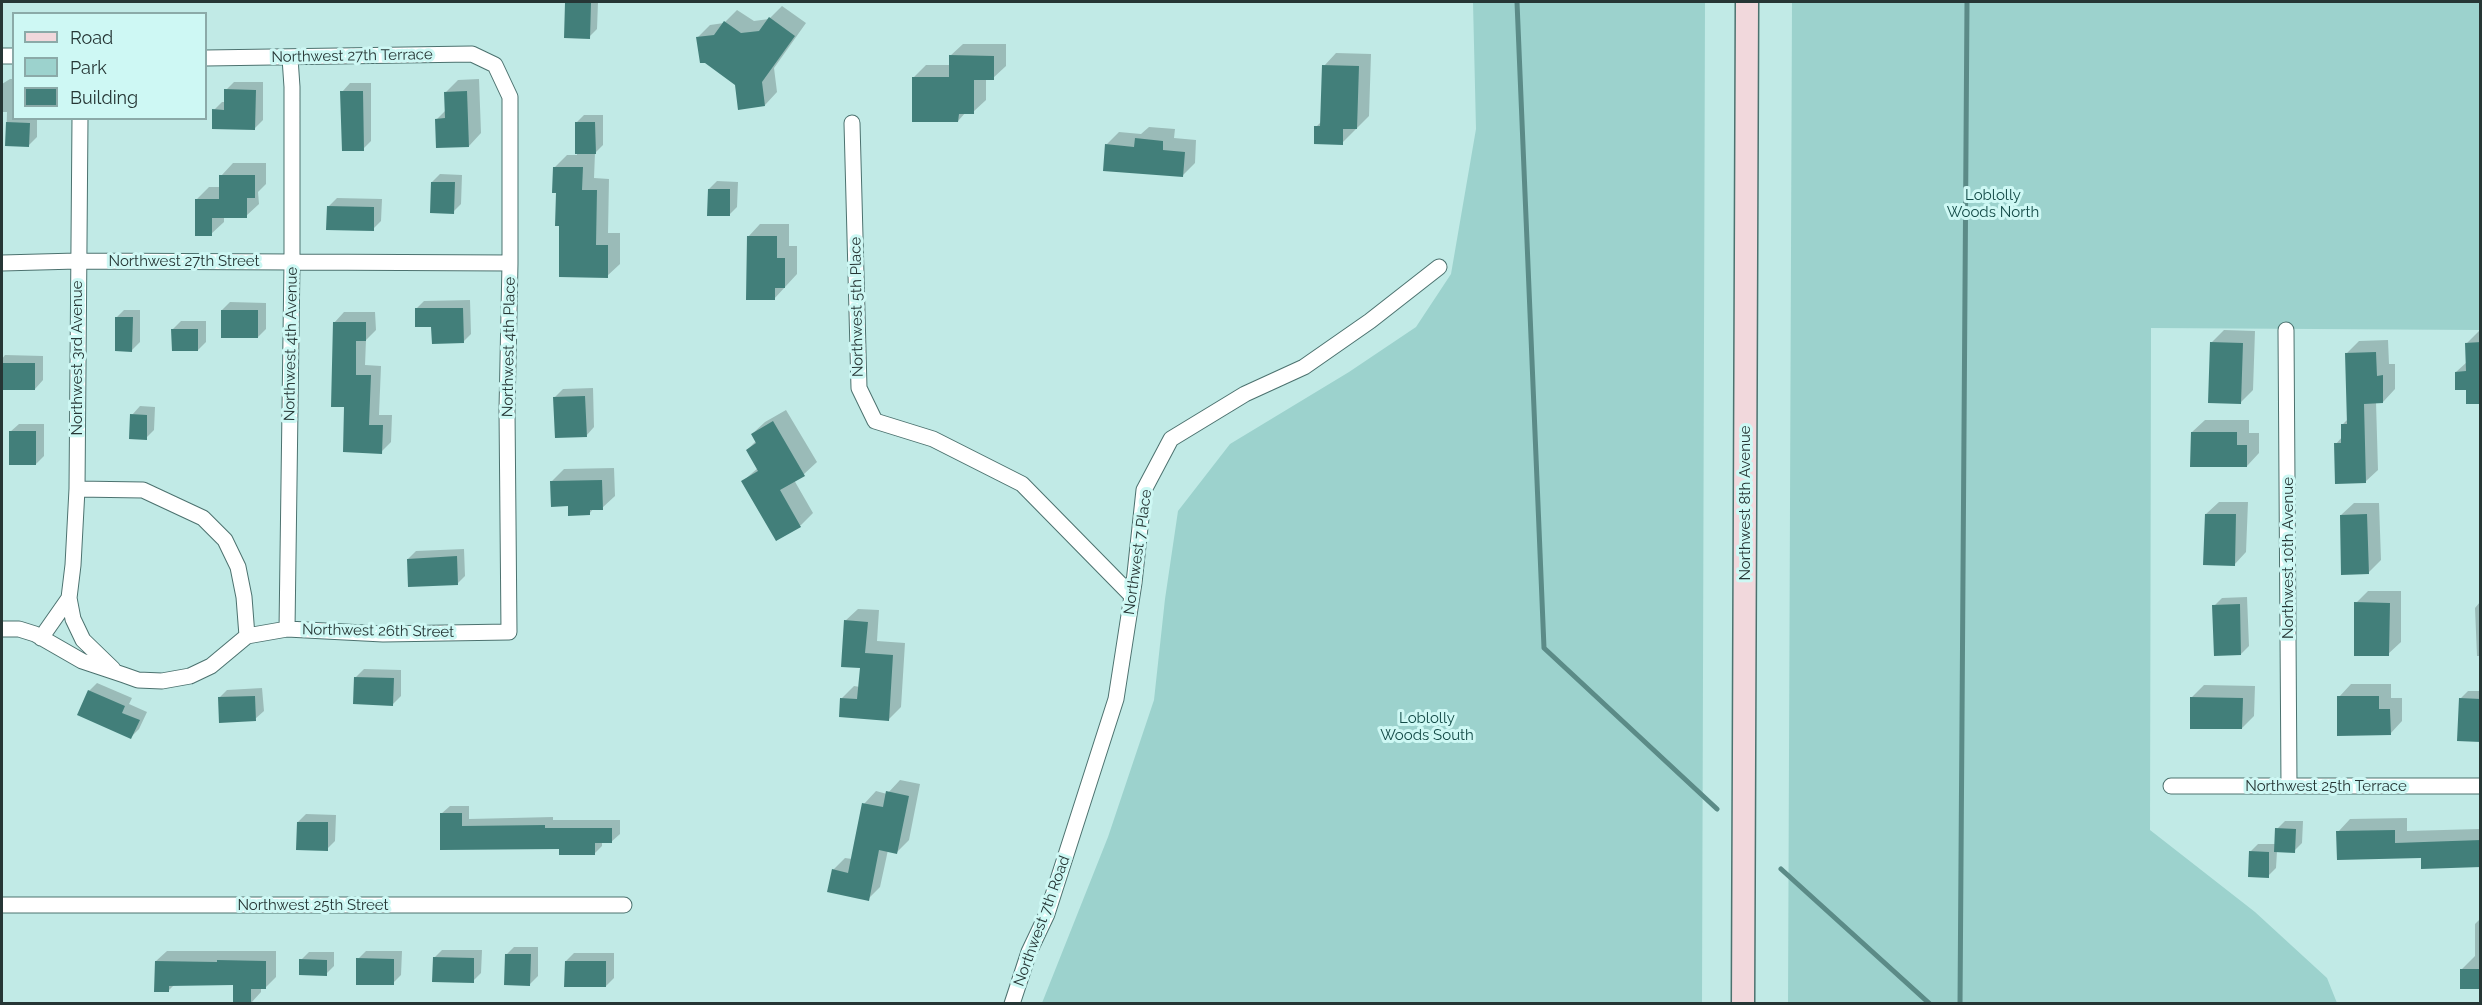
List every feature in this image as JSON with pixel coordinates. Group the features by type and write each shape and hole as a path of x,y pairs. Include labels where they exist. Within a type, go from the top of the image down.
{"street":[{"name":"Northwest 8th Avenue","path":"1743,1004 1747,2"},
{"name":"Northwest 27th Terrace","path":"207,58 472,54 495,65"},
{"name":"Northwest 4th Avenue","path":"287,629 292,262 290,58"},
{"name":"Northwest 4th Place","path":"495,65 510,97 507,400 509,632"},
{"name":"Northwest 3rd Avenue","path":"69,598 77,489 77,261 80,120"},
{"name":"Northwest 5th Place","path":"852,123 859,388 875,421 933,439 1022,484 1132,596"},
{"name":"Northwest 27th Street","path":"2,263 77,261 510,263"},
{"name":"Northwest 7 Place","path":"1072,839 1116,699 1132,596 1144,490 1171,439 1245,394 1304,367 1370,321 1439,267"},
{"name":"Northwest 10th Avenue","path":"2286,330 2289,786"},
{"path":"77,489 143,490 203,518 225,540 238,567 248,636"},
{"path":"41,638 69,598"},
{"name":"Northwest 26th Street","path":"69,598 73,619 84,640 105,663 117,672"},
{"name":"Northwest 26th Street","path":"2,629 19,629 41,638 82,661 138,680 162,681 190,676 211,666 248,636 287,629 383,634 509,632"},
{"name":"Northwest 25th Terrace","path":"2171,786 2481,786"},
{"name":"Northwest 7th Road","path":"1012,1004 1029,952 1047,914 1072,839"},
{"name":"Northwest 25th Street","path":"2,905 624,905"}],"green space":[{"name":"Loblolly Woods South","path":"1473,2 1705,2 1702,1003 1042,1003 1108,837 1154,700 1165,599 1178,511 1230,444 1349,372 1416,327 1451,274 1476,129"},
{"name":"Loblolly Woods North","path":"1792,2 2480,2 2480,330 2151,328 2150,830 2255,912 2327,978 2337,1003 1788,1004"}],"building":[{"path":"565,3 591,3 590,39 564,38"},
{"path":"769,17 795,36 762,82 765,106 738,110 735,85 705,63 700,63 696,37 714,35 724,21 741,33 759,31"},
{"path":"949,55 994,56 994,80 974,80 974,114 959,114 958,122 912,122 912,77 949,77"},
{"path":"1322,65 1359,66 1357,129 1343,129 1343,145 1314,144 1314,126 1320,126"},
{"path":"224,89 256,90 255,130 212,129 212,109 224,110"},
{"path":"340,91 363,91 364,151 342,151"},
{"path":"467,91 469,147 436,148 435,119 445,118 444,92"},
{"path":"6,122 30,123 29,147 5,146"},
{"path":"575,122 595,122 596,154 575,154"},
{"path":"1135,138 1163,141 1163,150 1185,152 1183,177 1103,171 1105,144 1134,147"},
{"path":"553,167 583,167 582,190 597,190 596,245 608,245 608,278 559,277 559,226 555,226 556,193 552,193"},
{"path":"219,175 255,175 255,198 247,198 247,218 212,218 212,236 195,236 195,199 219,199"},
{"path":"431,182 455,182 454,214 430,213"},
{"path":"708,189 730,189 730,216 707,216"},
{"path":"327,206 374,207 374,231 326,230"},
{"path":"747,236 777,236 777,258 785,258 785,288 775,288 775,300 746,300"},
{"path":"415,308 463,308 464,343 432,344 431,327 415,327"},
{"path":"221,310 258,310 258,338 221,338"},
{"path":"115,317 133,317 132,352 115,351"},
{"path":"333,322 366,322 366,341 356,341 356,375 371,375 369,425 383,425 382,454 343,452 344,407 331,407"},
{"path":"171,329 198,329 198,351 172,351"},
{"path":"2210,342 2243,343 2241,404 2208,403"},
{"path":"2481,342 2481,404 2466,404 2466,390 2455,390 2455,372 2466,371 2465,343"},
{"path":"2376,352 2377,376 2383,375 2383,403 2364,404 2366,483 2335,484 2334,443 2341,443 2341,424 2347,424 2345,353"},
{"path":"2,363 35,363 35,390 2,390"},
{"path":"585,396 587,437 555,438 553,397"},
{"path":"130,414 147,415 147,440 129,439"},
{"path":"773,421 805,476 780,490 801,527 776,541 741,481 758,471 746,450 756,443 751,434"},
{"path":"9,431 36,431 36,465 9,465"},
{"path":"2191,432 2237,432 2237,445 2247,445 2247,467 2190,467"},
{"path":"602,480 603,510 590,510 590,515 568,516 568,506 551,507 550,481"},
{"path":"2205,514 2236,514 2235,566 2203,565"},
{"path":"2367,514 2369,574 2341,575 2340,515"},
{"path":"457,556 458,585 408,587 407,559"},
{"path":"2354,602 2390,603 2389,656 2354,656"},
{"path":"2240,604 2241,655 2214,656 2212,605"},
{"path":"844,620 868,622 865,653 893,655 889,721 839,717 840,698 857,699 860,668 841,667"},
{"path":"354,677 394,678 393,706 353,704"},
{"path":"88,690 125,706 122,713 140,720 131,739 77,715"},
{"path":"255,696 256,721 219,723 218,697"},
{"path":"2337,696 2379,696 2379,709 2390,709 2391,735 2337,736"},
{"path":"2190,697 2243,698 2242,729 2190,729"},
{"path":"2459,698 2481,699 2481,742 2457,741"},
{"path":"886,791 909,796 897,854 879,850 869,901 827,892 832,869 848,873 862,803 883,807"},
{"path":"440,813 462,813 462,826 545,825 545,828 612,828 612,843 595,843 595,855 559,855 559,849 440,850"},
{"path":"297,822 328,822 328,851 296,850"},
{"path":"2275,828 2296,829 2295,853 2274,852"},
{"path":"2395,830 2395,843 2481,840 2481,867 2421,869 2421,858 2337,860 2336,831"},
{"path":"2249,851 2269,852 2269,878 2248,877"},
{"path":"505,954 531,954 530,986 504,985"},
{"path":"433,957 474,958 474,983 432,982"},
{"path":"356,958 394,959 394,985 356,985"},
{"path":"299,959 327,960 327,976 299,975"},
{"path":"217,960 266,961 266,989 251,989 251,1004 233,1004 233,985 169,986 169,992 154,992 155,961 217,962"},
{"path":"565,961 606,961 606,987 564,987"},
{"path":"2460,969 2481,969 2481,989 2460,989"}],"waterway":[{"path":"1517,2 1544,648 1717,809"},
{"path":"1960,1004 1967,2"},
{"path":"1781,869 1930,1004"}]}
